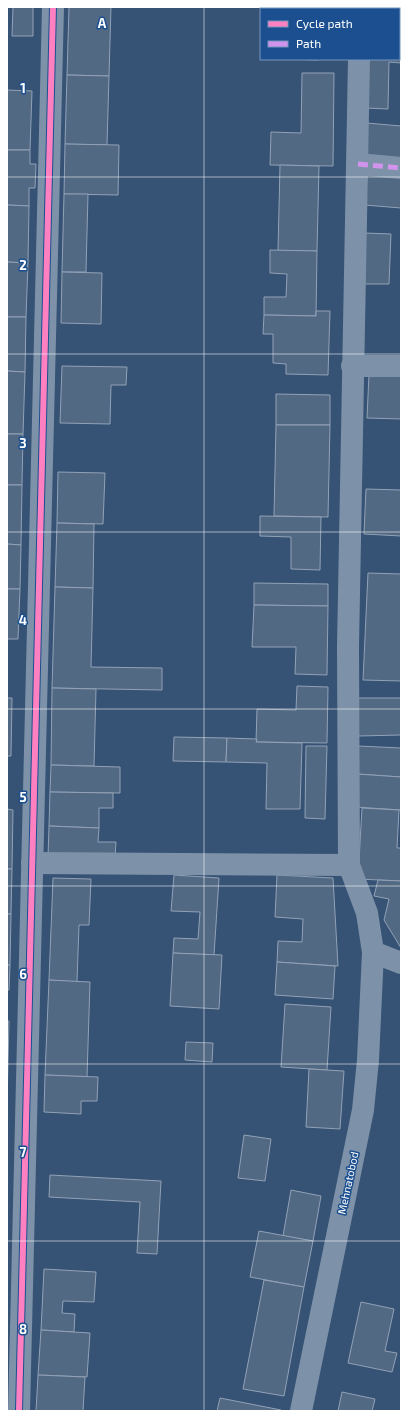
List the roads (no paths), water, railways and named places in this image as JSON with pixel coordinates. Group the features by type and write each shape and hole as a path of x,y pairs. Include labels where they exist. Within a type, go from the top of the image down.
{"street":[{"path":"19,1411 53,7"},
{"path":"32,863 349,865 348,647 352,366 358,164 359,60"},
{"path":"358,164 401,168"},
{"path":"352,366 401,366"},
{"name":"Mehnatobod","path":"301,1411 363,1110 368,1060 373,952 367,913 349,865"},
{"path":"373,952 401,963"}]}
